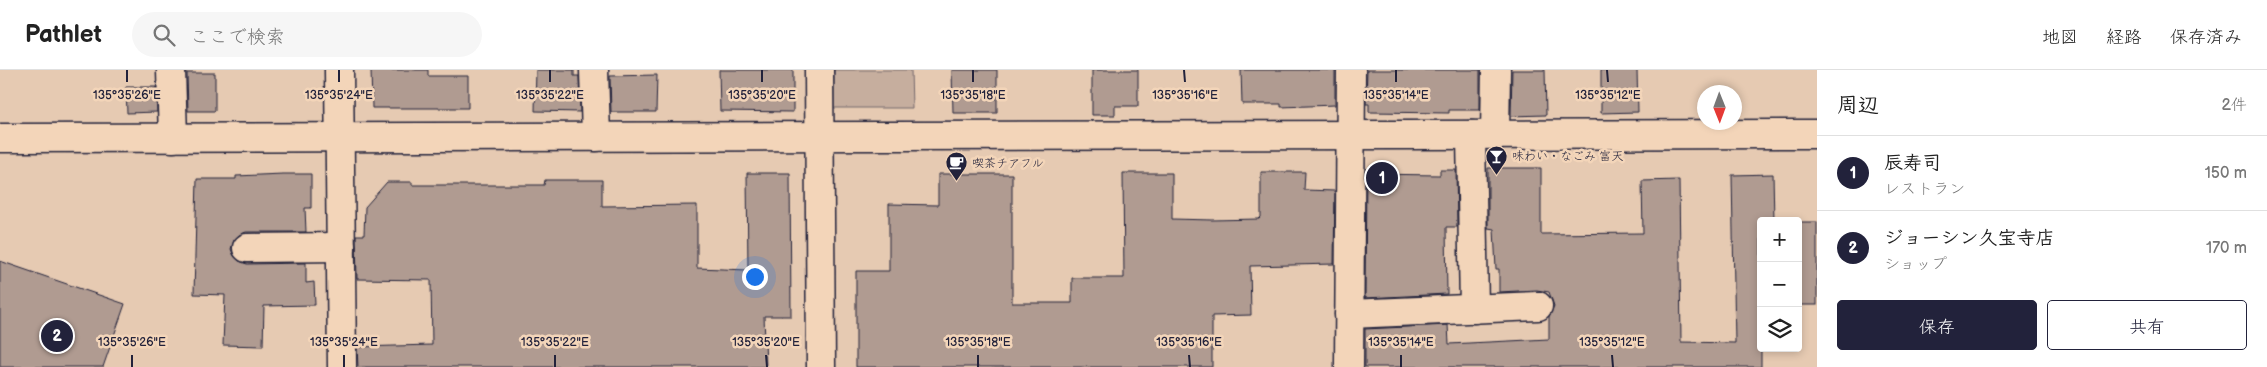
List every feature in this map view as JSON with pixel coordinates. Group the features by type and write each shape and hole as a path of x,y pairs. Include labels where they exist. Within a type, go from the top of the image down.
{"street":[{"path":"171,70 173,138"},
{"path":"339,70 342,367"},
{"path":"594,70 596,137"},
{"path":"819,70 821,367"},
{"path":"1349,367 1351,70"},
{"path":"1474,309 1483,135 1496,70"},
{"path":"0,138 1817,134"},
{"path":"247,248 340,248"},
{"path":"1349,314 1538,306"}],"shaded area":[{"path":"834,70 911,70 912,108 834,108"}],"building":[{"path":"371,70 428,70 428,76 468,76 468,108 372,108"},
{"path":"536,70 574,70 574,76 579,76 580,112 535,111"},
{"path":"719,70 793,70 793,112 720,111"},
{"path":"952,70 997,70 997,113 953,113"},
{"path":"1092,70 1138,70 1138,106 1115,106 1115,115 1092,115"},
{"path":"1241,70 1335,70 1335,105 1281,107 1281,104 1242,104"},
{"path":"1367,70 1480,70 1480,110 1449,110 1449,113 1369,112 1369,104 1366,104"},
{"path":"1512,70 1545,70 1546,115 1511,116"},
{"path":"1601,70 1637,70 1638,112 1601,113"},
{"path":"187,73 215,73 215,111 188,111"},
{"path":"657,75 656,112 611,112 610,76"},
{"path":"126,87 156,87 157,112 127,113"},
{"path":"1488,168 1541,168 1541,234 1643,233 1642,181 1679,180 1681,342 1735,343 1732,175 1773,174 1774,217 1757,217 1757,352 1761,352 1761,367 1365,367 1365,329 1448,325 1449,344 1549,339 1549,316 1554,306 1549,292 1537,290 1499,292 1499,269 1496,269 1494,229 1488,228"},
{"path":"1440,170 1456,170 1457,227 1446,227 1447,294 1365,298 1366,174 1440,175"},
{"path":"1261,172 1305,172 1304,190 1335,191 1334,264 1250,266 1251,315 1212,316 1212,367 856,367 856,271 889,271 889,204 938,205 938,174 1012,174 1012,303 1072,303 1072,278 1124,278 1123,173 1172,173 1172,219 1212,220 1259,219 1261,217"},
{"path":"747,173 790,173 791,316 764,316 766,367 358,367 357,347 432,345 431,280 357,279 356,235 364,235 365,207 387,182 412,182 412,185 544,185 545,180 602,180 602,206 697,205 697,268 748,270"},
{"path":"311,174 311,208 305,208 306,232 246,232 234,240 231,249 239,261 247,264 306,263 306,283 314,282 315,305 264,306 263,346 223,345 225,295 194,294 197,179 236,179 236,176"},
{"path":"1802,222 1817,222 1817,305 1802,305"},
{"path":"0,261 125,304 103,367 0,367"}],"place":[{"name":"味わい・なごみ 富天","path":"1496,175"},
{"name":"辰寿司","path":"1382,178"},
{"name":"喫茶チアフル","path":"956,182"},
{"name":"ジョーシン久宝寺店","path":"57,336"}]}
